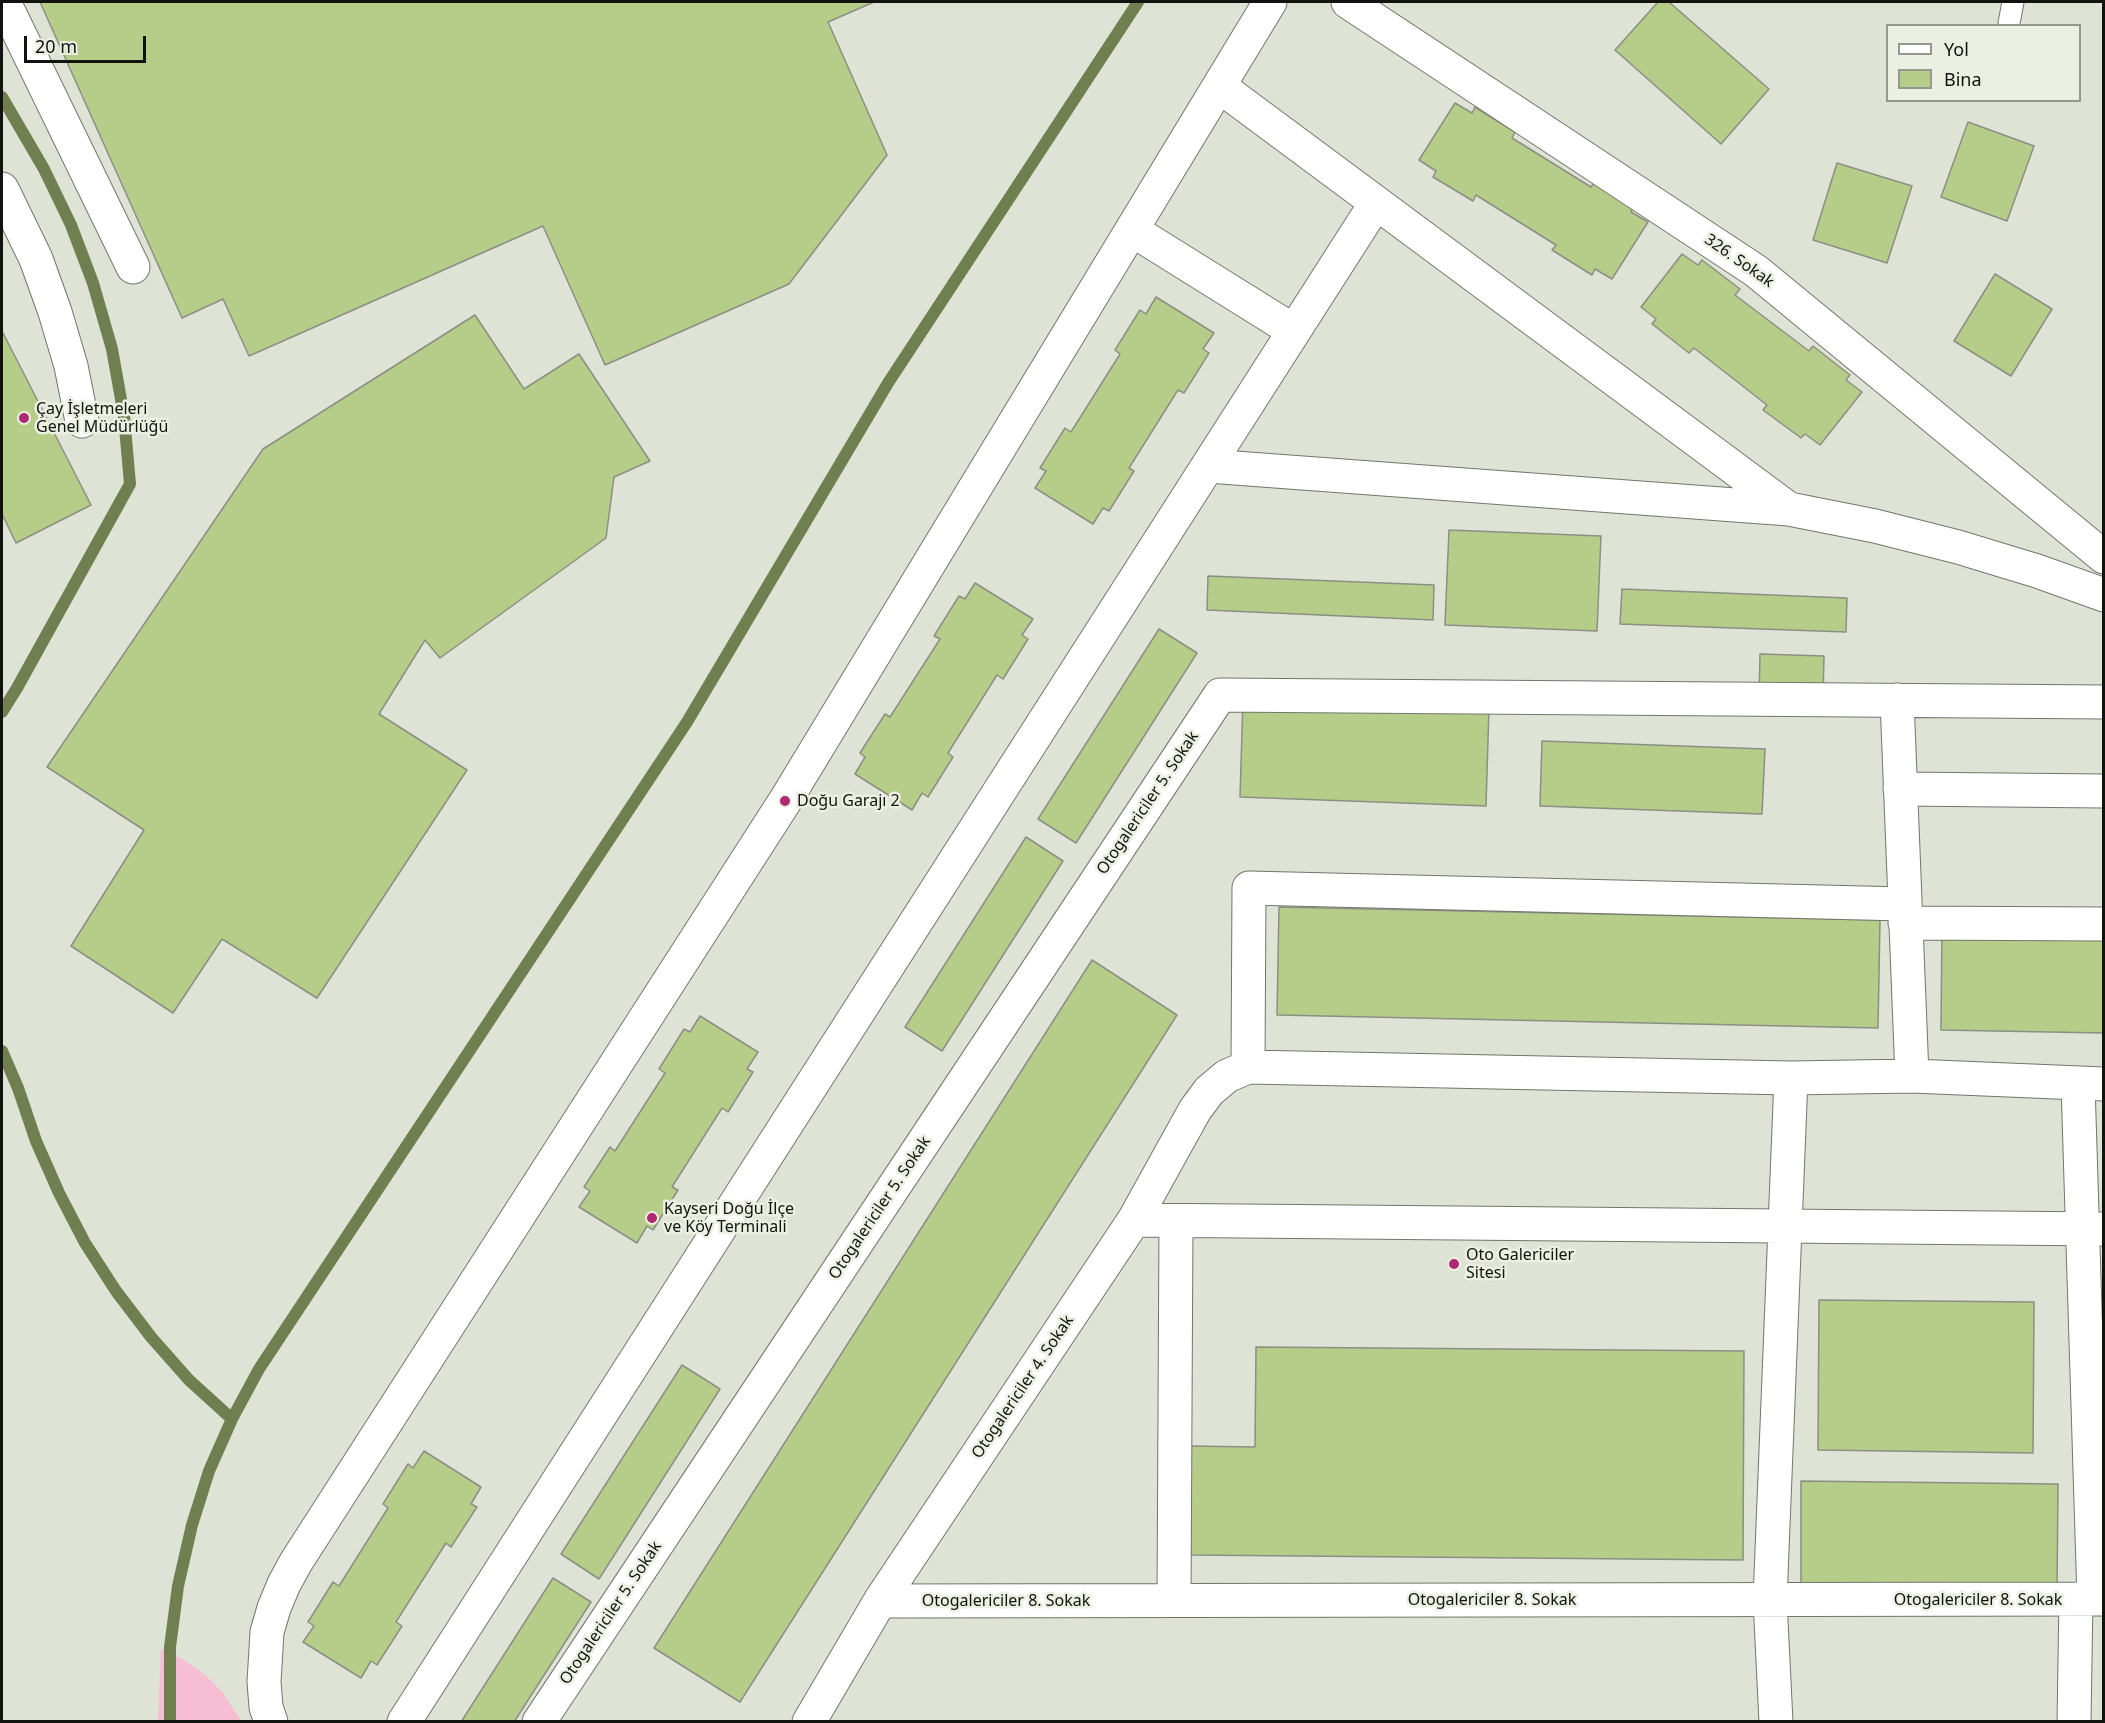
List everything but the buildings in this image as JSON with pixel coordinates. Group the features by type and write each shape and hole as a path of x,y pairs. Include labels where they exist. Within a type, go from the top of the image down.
{"street":[{"path":"4,2 133,267"},
{"path":"271,1722 266,1707 264,1682 267,1632 274,1608 296,1562 785,801 1270,2"},
{"name":"326. Sokak","path":"1348,2 1756,271 2103,557"},
{"path":"1219,86 1789,509"},
{"path":"2,189 36,259 55,312 71,366 82,421"},
{"path":"404,1722 1376,203"},
{"path":"1132,230 1294,331"},
{"path":"1208,466 1789,509 1875,526 1958,547 2037,571 2103,595"},
{"name":"Otogalericiler 5. Sokak","path":"539,1722 1220,695 1897,700"},
{"path":"1912,1076 1897,700 2103,702"},
{"path":"1900,789 2103,791"},
{"path":"2074,1722 2091,1599 2093,1229 2091,1084 1912,1076 1791,1078 1248,1067 1249,888 1905,913 2103,924"},
{"name":"Otogalericiler 4. Sokak","path":"808,1722 880,1601 1134,1220 1195,1110 1209,1091 1227,1077 1248,1067"},
{"path":"1776,1722 1770,1600 1787,1226 1791,1078"},
{"path":"1134,1220 2093,1229"},
{"path":"1174,1599 1176,1221"},
{"name":"Otogalericiler 8. Sokak","path":"880,1601 2091,1599"}],"lane":[{"path":"2010,23 2013,2"}],"shaded area":[{"path":"161,1649 184,1660 205,1675 223,1693 241,1721 158,1721"}],"waterway":[{"path":"170,1722 170,1647 178,1586 192,1525 209,1471 232,1419 259,1369 687,722 888,383 1138,2"},
{"path":"2,97 44,169 71,225 93,283 112,349 124,416 130,484 2,712"},
{"path":"2,1051 18,1088 36,1141 85,1243 116,1291 151,1337 189,1380 232,1419"}],"place":[{"name":"Çay İşletmeleri Genel Müdürlüğü","path":"24,418"},
{"name":"Doğu Garajı 2","path":"785,801"},
{"name":"Kayseri Doğu İlçe ve Köy Terminali","path":"652,1218"},
{"name":"Oto Galericiler Sitesi","path":"1454,1264"}]}
